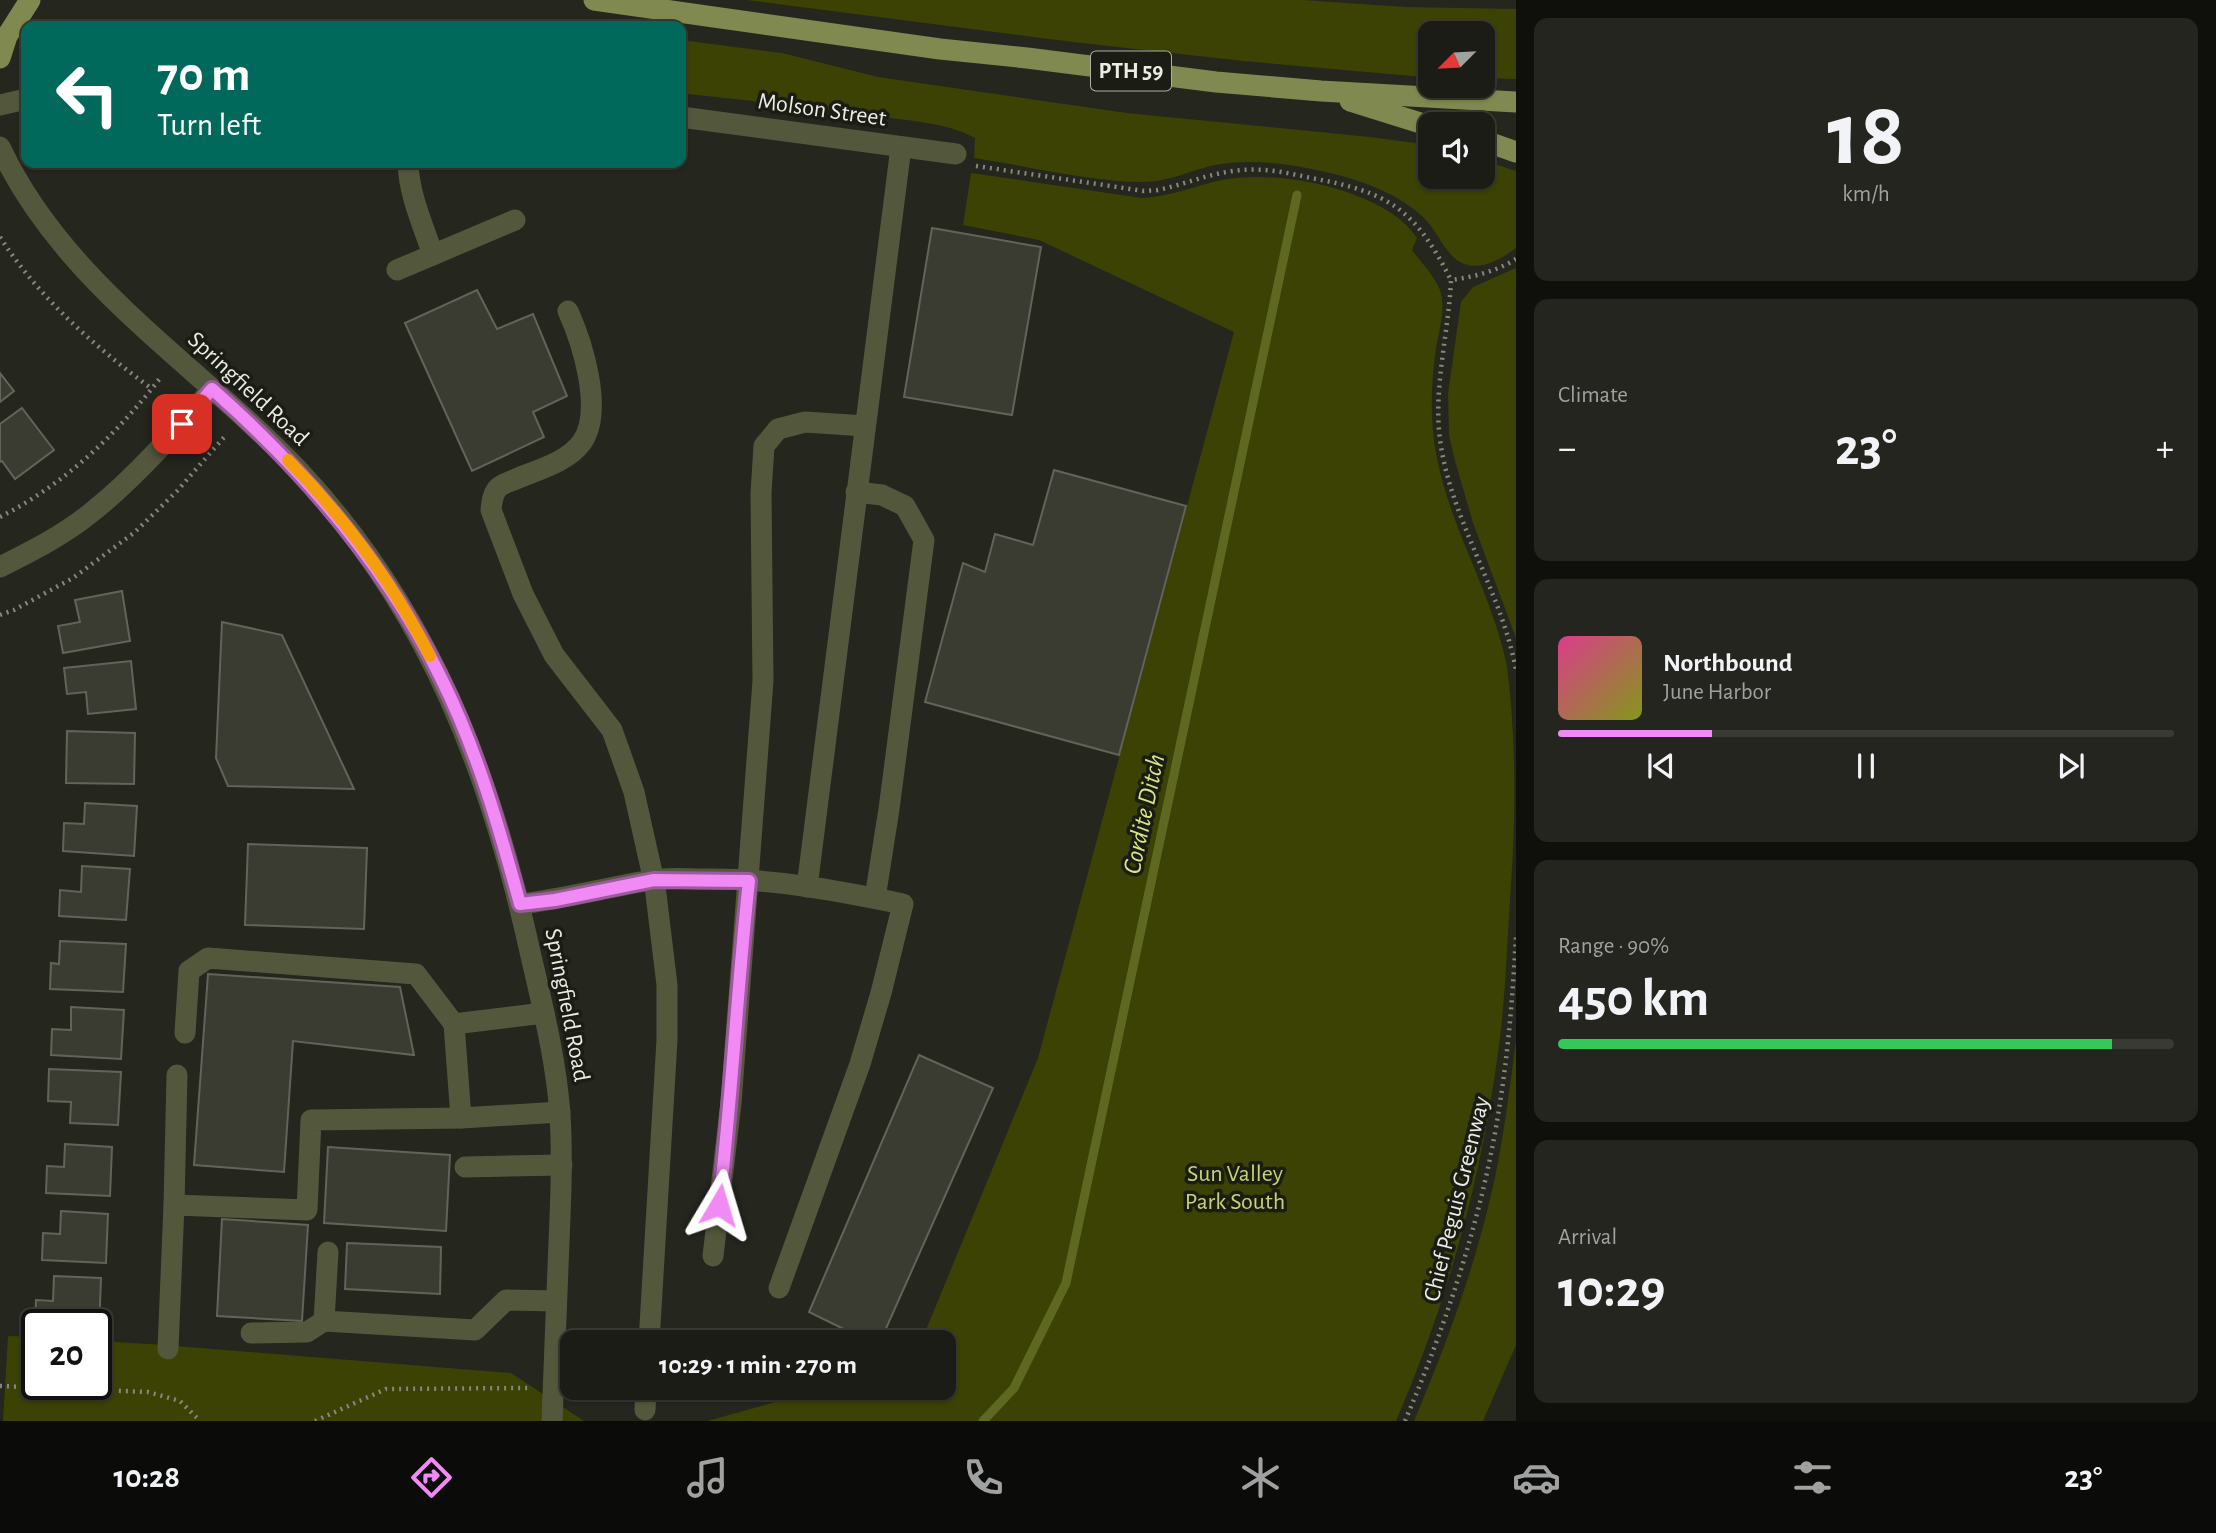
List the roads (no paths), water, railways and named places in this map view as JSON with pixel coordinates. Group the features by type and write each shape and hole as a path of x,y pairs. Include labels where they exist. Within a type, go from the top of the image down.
{"main road":[{"path":"0,58 7,36 30,0"},
{"name":"PTH 59","path":"594,0 940,49 1216,82 1321,92 1516,102"},
{"path":"1321,92 1418,122"},
{"path":"1495,145 1516,152"}],"street":[{"path":"0,105 21,100"},
{"name":"Molson Street","path":"686,118 956,155"},
{"name":"Springfield Road","path":"0,147 23,189 78,262 151,334 302,474 350,532 426,647 461,724 497,819 520,904 544,1013 560,1112 562,1165 552,1421"},
{"path":"807,887 901,147"},
{"path":"408,168 418,213 433,255"},
{"path":"397,270 515,220"},
{"path":"568,310 580,338 590,398 589,422 583,441 569,455 499,486 492,498 491,510 523,594 554,655 612,730 634,792 654,880 667,985 667,1040 650,1330"},
{"path":"0,567 50,541 92,512 167,441 212,389"},
{"path":"713,1256 731,1103 763,681 761,493 764,446 778,429 805,422 865,426"},
{"path":"856,492 882,495 905,506 924,540 875,898"},
{"path":"520,904 555,900 654,880 749,881 807,887 903,904 860,1064 779,1288"},
{"path":"185,1033 189,971 208,958 416,974 454,1024 461,1118"},
{"path":"454,1024 544,1013"},
{"path":"168,1349 177,1075"},
{"path":"174,1205 307,1210 311,1120 461,1118 560,1112"},
{"path":"465,1167 562,1165"},
{"path":"324,1321 328,1252"},
{"path":"251,1333 307,1332 324,1321 475,1330 506,1300 556,1300"},
{"path":"645,1400 645,1410"}],"waterway":[{"name":"Cordite Ditch","path":"983,1421 1014,1388 1066,1283 1297,195"}],"park label":[{"name":"Sun Valley Park South","path":"1235,1188"}]}
